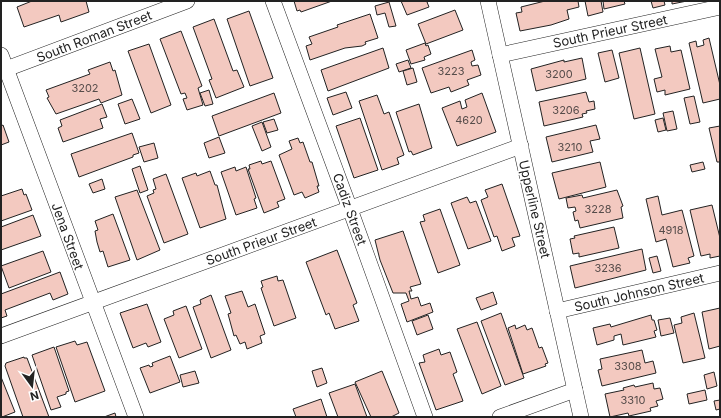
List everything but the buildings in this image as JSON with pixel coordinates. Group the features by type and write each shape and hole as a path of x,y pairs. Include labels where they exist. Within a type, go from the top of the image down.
{"street":[{"name":"South Roman Street","path":"3,65 187,1"},
{"name":"Cadiz Street","path":"273,1 425,417"},
{"name":"Upperline Street","path":"488,1 581,417"},
{"name":"South Prieur Street","path":"500,55 720,8"},
{"name":"Jena Street","path":"3,65 136,417"},
{"name":"South Prieur Street","path":"1,336 521,146"},
{"name":"South Johnson Street","path":"557,310 720,273"},
{"path":"500,417 575,390"}]}
